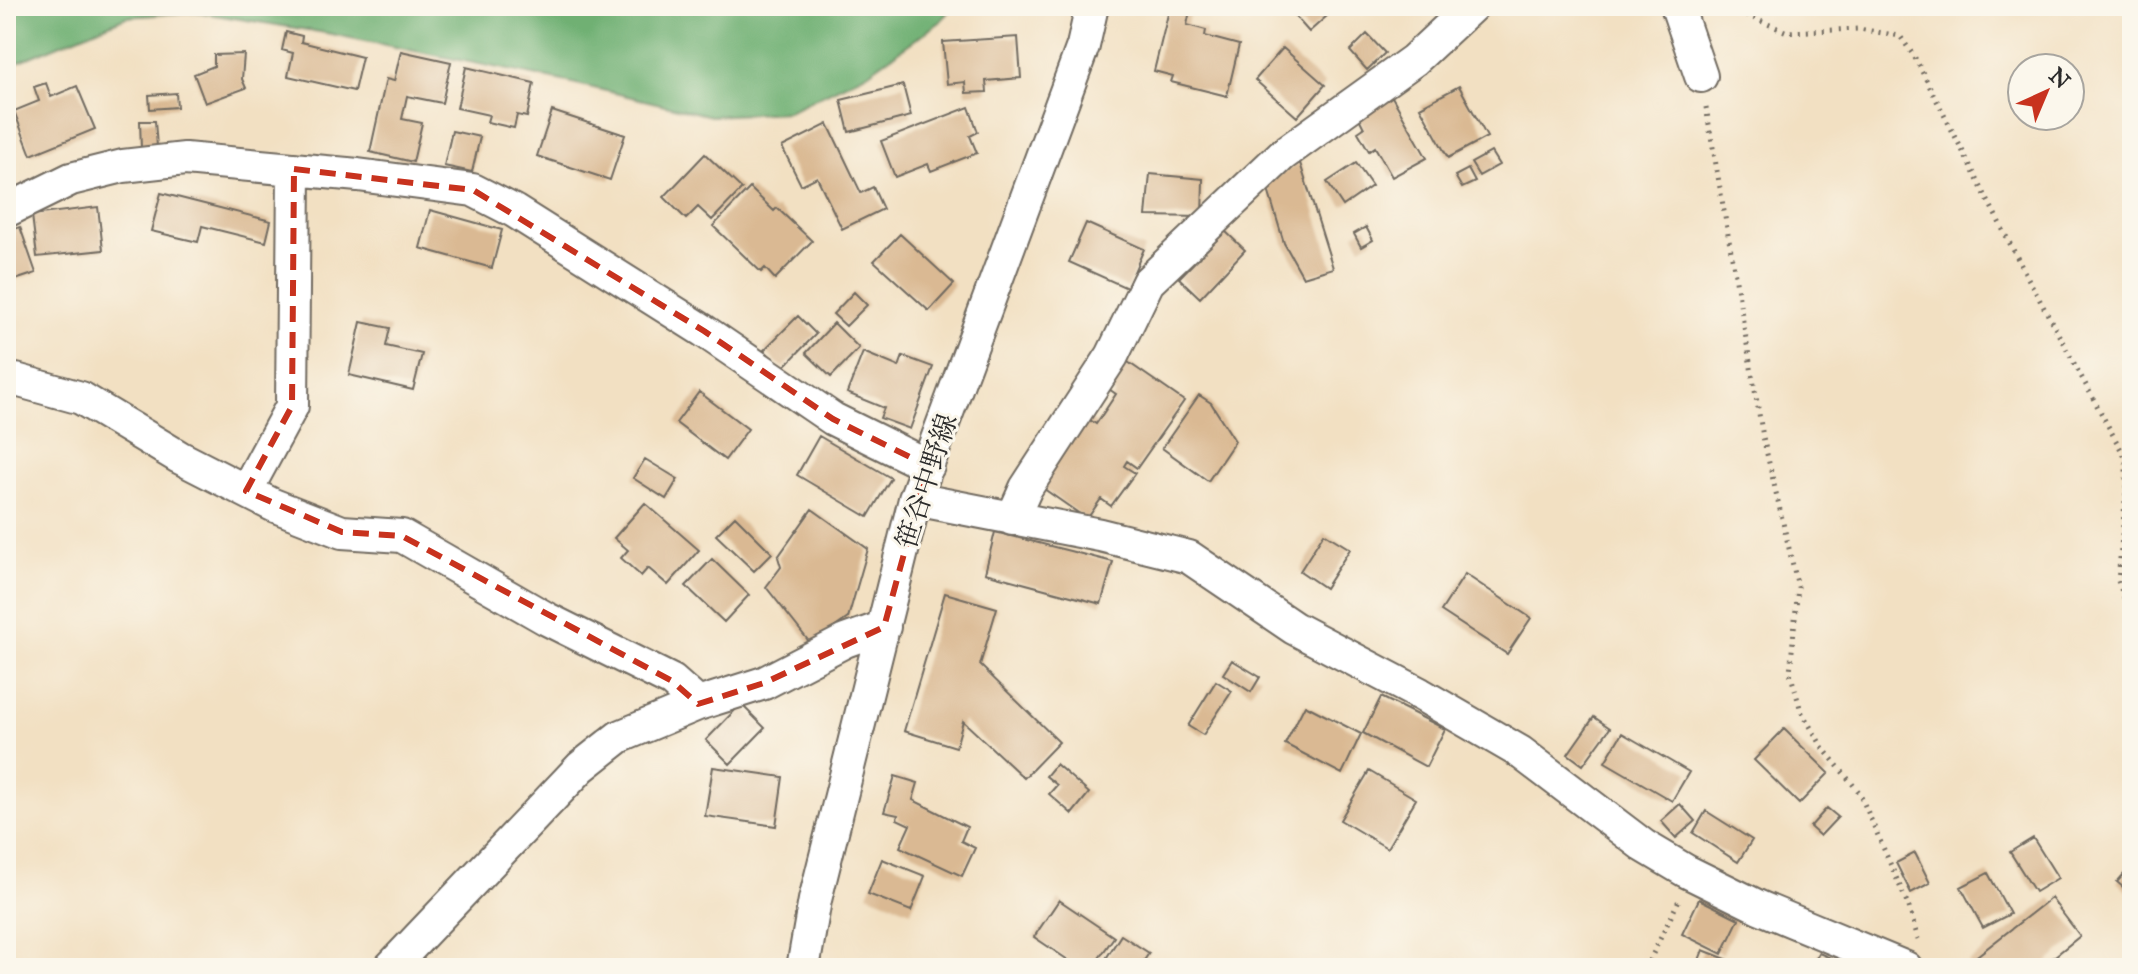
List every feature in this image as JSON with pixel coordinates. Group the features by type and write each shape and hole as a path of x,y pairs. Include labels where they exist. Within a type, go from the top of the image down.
{"street":[{"name":"笹谷中野線","path":"803,968 815,900 915,499 1083,46 1092,6"},
{"path":"1012,519 1026,488 1112,356 1148,282 1282,155 1414,60 1472,6"},
{"path":"1677,6 1701,76"},
{"path":"6,211 71,179 123,166 185,159 473,190 514,211 704,331 833,419 928,466"},
{"path":"246,491 292,406 294,169"},
{"path":"6,383 16,380 81,398 179,457 273,505 342,532 402,536 547,619 672,681 698,704"},
{"path":"915,499 1100,535 1189,557 1294,628 1420,694 1520,752 1644,846 1692,874 1759,907 1912,957"},
{"path":"390,968 581,767 619,737 698,704 764,683 845,641 884,627"}],"path":[{"path":"1724,6 1787,32 1859,29 1900,36 1914,56 2023,269 2126,459 2118,581 2132,619"},
{"path":"1701,76 1763,437 1798,587 1790,672 1801,711 1823,748 1859,792 1909,907 1912,957"},
{"path":"1646,968 1692,874"},
{"path":"1174,962 1181,968"}],"highlighted area":[{"path":"294,169 473,190 704,331 833,419 928,466 884,627 764,683 698,704 672,681 402,536 342,532 246,491 292,406"}],"green space":[{"path":"6,6 953,6 940,22 866,74 787,112 711,116 568,82 326,33 197,12 126,17 6,67"}],"building":[{"path":"1170,6 1191,6 1187,25 1206,30 1205,36 1239,45 1227,96 1171,82 1173,76 1154,71"},
{"path":"1286,6 1338,6 1309,32"},
{"path":"286,32 302,36 301,42 362,57 354,91 288,76 293,53 282,50"},
{"path":"1367,34 1385,53 1367,70 1350,51"},
{"path":"1018,37 1021,78 986,81 987,92 966,93 965,82 947,84 943,42"},
{"path":"1283,48 1325,85 1297,117 1255,80"},
{"path":"401,51 451,62 442,103 407,96 402,119 422,123 413,162 370,152 386,79 394,81"},
{"path":"244,54 242,79 246,88 205,103 194,74 214,66 214,55"},
{"path":"466,67 534,83 527,117 517,115 514,128 487,122 489,115 457,108"},
{"path":"46,83 51,97 77,86 95,129 31,155 14,111 39,101 34,87"},
{"path":"903,85 911,116 849,132 841,100"},
{"path":"1459,86 1487,137 1448,158 1420,107"},
{"path":"176,93 177,107 150,109 149,95"},
{"path":"1391,95 1427,158 1392,177 1375,147 1369,151 1358,132 1364,128 1357,114"},
{"path":"969,107 978,132 970,136 977,153 931,171 928,164 895,177 881,141"},
{"path":"552,111 625,135 610,180 537,156"},
{"path":"140,121 155,121 157,147 141,148"},
{"path":"6,123 16,149 6,152"},
{"path":"828,124 861,193 873,187 883,209 842,229 817,177 801,185 782,147"},
{"path":"452,131 480,137 472,172 444,166"},
{"path":"1491,152 1499,165 1479,176 1471,163"},
{"path":"705,154 742,189 712,220 698,207 686,219 664,197"},
{"path":"1300,163 1333,268 1303,277 1284,243 1266,183"},
{"path":"1356,163 1372,186 1343,206 1327,182"},
{"path":"1468,169 1475,182 1462,188 1455,176"},
{"path":"1150,174 1203,179 1202,217 1146,216"},
{"path":"750,188 812,241 775,279 765,268 761,272 713,226"},
{"path":"161,193 271,221 266,242 202,226 198,242 151,231"},
{"path":"98,207 103,250 37,257 32,215"},
{"path":"430,210 502,230 492,268 420,248"},
{"path":"1086,223 1144,249 1127,288 1069,262"},
{"path":"20,227 36,273 6,283 6,232"},
{"path":"1366,227 1373,240 1361,247 1354,234"},
{"path":"1225,231 1245,250 1200,298 1179,278"},
{"path":"900,234 954,284 929,311 874,261"},
{"path":"854,292 867,305 846,326 833,314"},
{"path":"798,316 816,334 783,368 764,350"},
{"path":"361,322 390,328 386,346 422,354 413,390 349,375"},
{"path":"834,323 859,348 831,377 806,353"},
{"path":"863,352 899,367 903,356 933,367 910,429 880,418 884,408 847,393"},
{"path":"1125,360 1184,401 1137,468 1127,461 1124,466 1135,473 1111,506 1101,499 1087,519 1037,484 1084,416 1096,424 1116,394 1106,387"},
{"path":"699,392 748,429 725,460 676,423"},
{"path":"1199,395 1211,403 1235,441 1208,481 1162,448"},
{"path":"819,436 891,478 868,517 797,475"},
{"path":"645,459 678,479 666,499 633,478"},
{"path":"645,503 699,550 668,585 648,568 641,576 621,558 628,550 614,538"},
{"path":"812,509 868,549 848,618 811,644 766,587 781,567 778,557"},
{"path":"735,516 772,553 754,571 716,535"},
{"path":"995,532 1113,562 1101,604 985,573"},
{"path":"1324,533 1350,549 1325,588 1300,571"},
{"path":"712,559 749,595 724,622 686,586"},
{"path":"1465,574 1531,618 1507,654 1441,611"},
{"path":"945,593 997,608 980,665 1059,742 1024,778 963,721 956,747 904,731"},
{"path":"1232,660 1260,677 1251,692 1223,674"},
{"path":"1216,681 1232,691 1203,735 1188,726"},
{"path":"1381,697 1445,729 1426,767 1363,733"},
{"path":"741,704 765,728 730,764 706,740"},
{"path":"1305,705 1361,734 1342,774 1285,744"},
{"path":"1594,717 1610,728 1583,765 1568,754"},
{"path":"1784,729 1829,773 1799,804 1754,760"},
{"path":"1622,733 1689,772 1672,801 1605,762"},
{"path":"1056,764 1089,793 1072,814 1049,794 1057,785 1046,776"},
{"path":"713,767 783,777 776,826 705,816"},
{"path":"1369,771 1416,799 1387,848 1340,820"},
{"path":"895,776 918,783 913,800 967,827 961,841 975,848 962,876 900,847 910,825 897,819 898,815 884,812"},
{"path":"1680,804 1695,821 1676,838 1661,821"},
{"path":"1827,808 1838,817 1820,836 1810,827"},
{"path":"1706,811 1752,840 1738,862 1693,833"},
{"path":"2033,838 2058,878 2035,892 2010,852"},
{"path":"1915,853 1930,883 1911,893 1896,863"},
{"path":"882,859 925,876 911,911 868,894"},
{"path":"2132,865 2132,895 2117,882"},
{"path":"1988,873 2010,914 1983,928 1961,887"},
{"path":"2051,898 2080,936 2040,968 1972,968 1968,963"},
{"path":"1699,899 1739,919 1722,954 1682,934"},
{"path":"1059,900 1114,937 1092,968 1080,968 1034,937"},
{"path":"1121,935 1149,953 1139,968 1100,968"},
{"path":"1703,950 1749,968 1696,968"},
{"path":"1819,953 1842,963 1840,968 1823,968 1813,964"}]}
